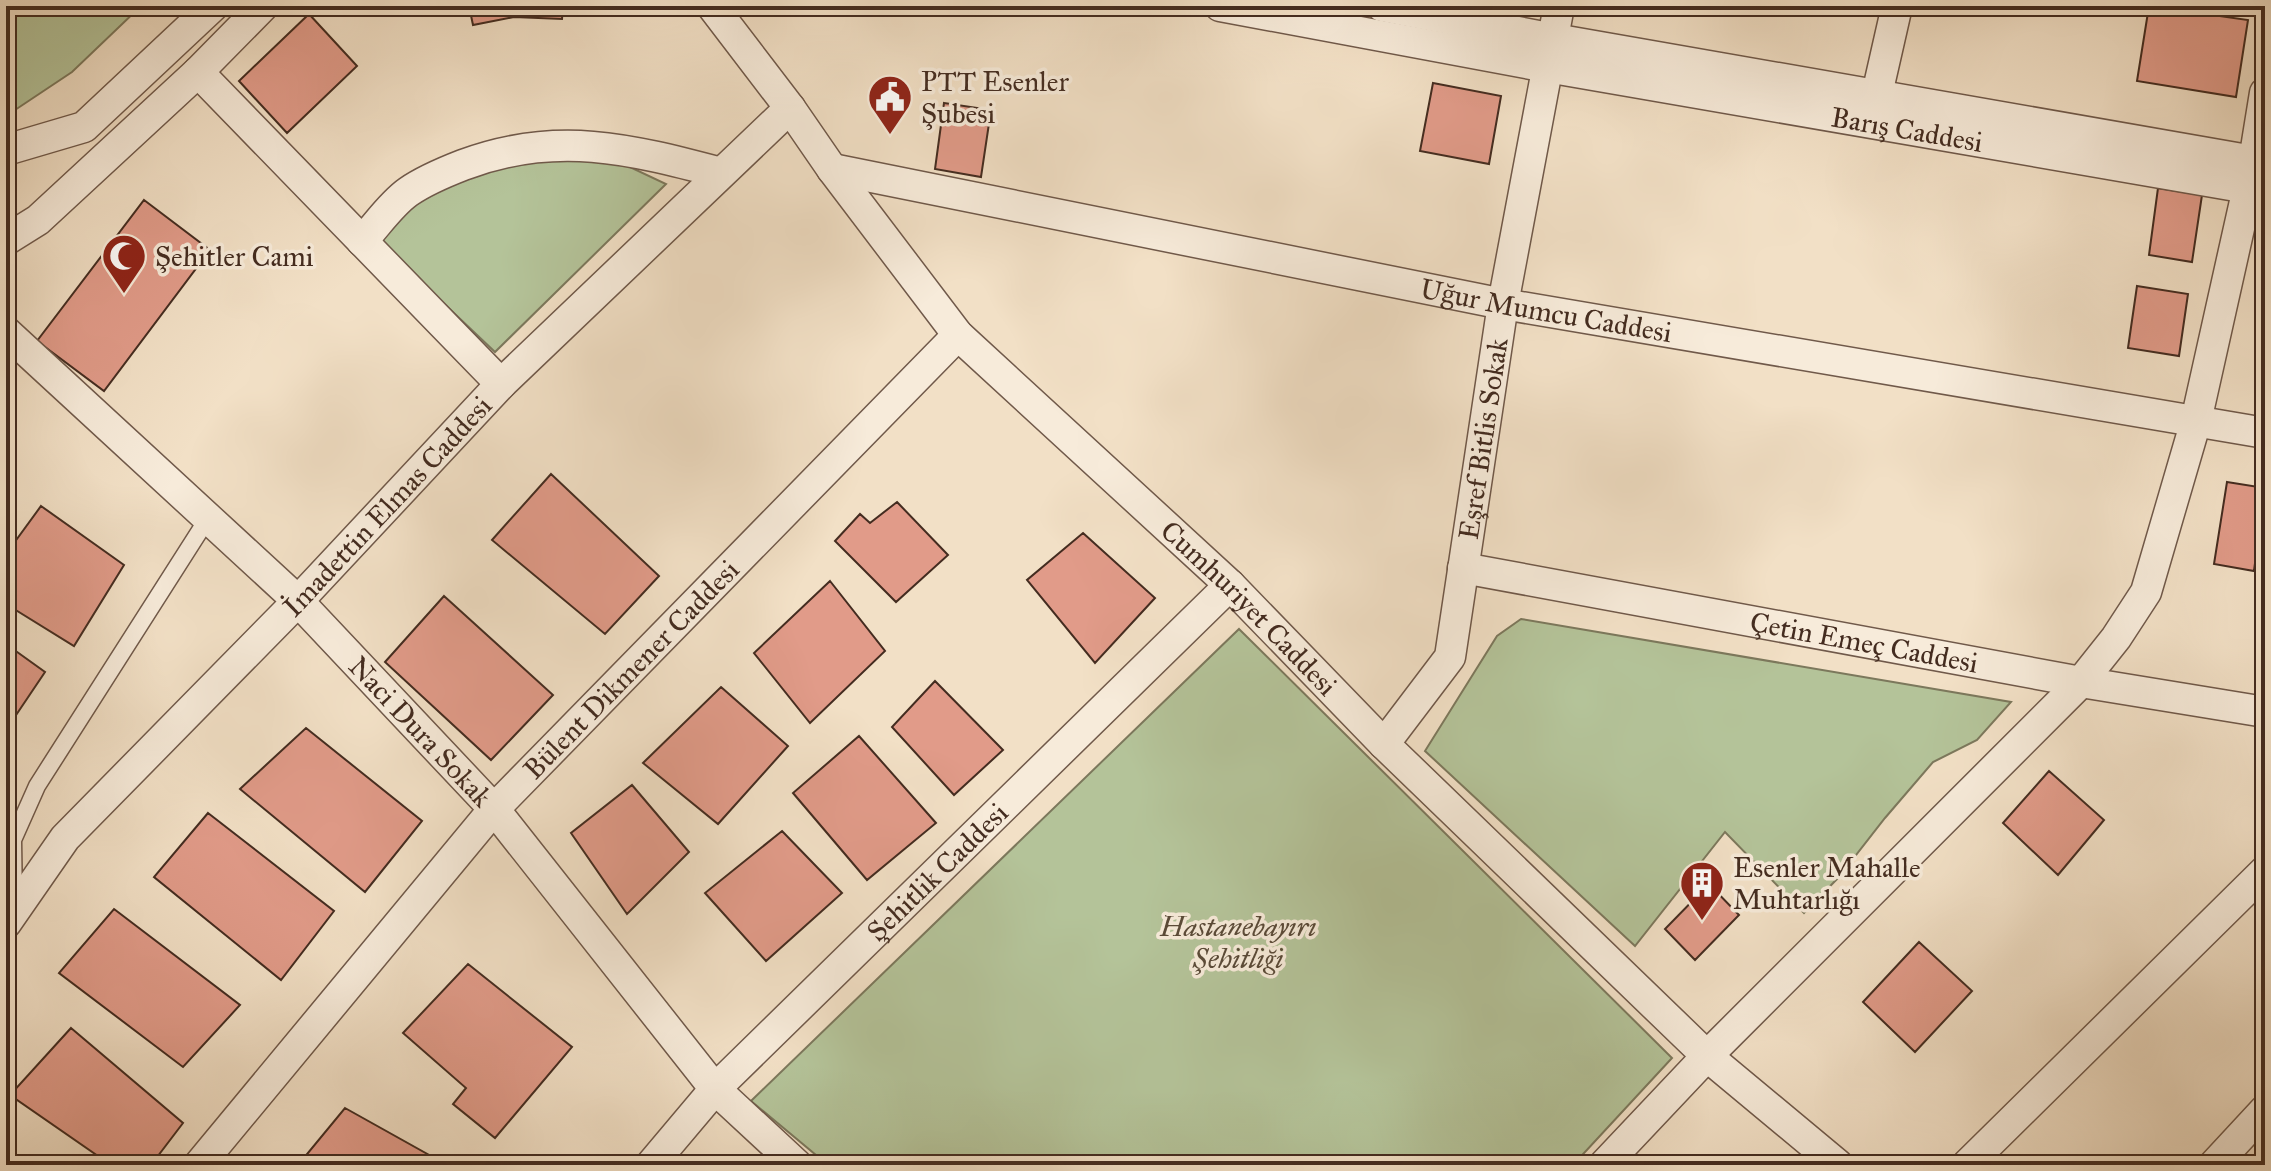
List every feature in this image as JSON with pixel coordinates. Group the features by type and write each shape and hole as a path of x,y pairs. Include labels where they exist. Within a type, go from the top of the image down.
{"street":[{"path":"6,150 84,127 213,6"},
{"path":"6,240 38,220 198,72 263,6"},
{"name":"Cumhuriyet Caddesi","path":"712,6 958,335 1230,585 1384,744 1707,1056 1838,1165"},
{"path":"1220,6 1551,53"},
{"path":"1382,6 1551,53"},
{"name":"Eşref Bitlis Sokak","path":"1384,744 1450,657 1503,304 1559,6"},
{"path":"1877,94 1897,6"},
{"name":"Barış Caddesi","path":"1551,53 1877,94 2258,176"},
{"name":"Barış Caddesi","path":"1551,53 2258,176"},
{"path":"198,72 501,384"},
{"path":"1604,1165 1707,1056 2081,682 2116,638 2146,592 2196,421 2258,176 2265,93"},
{"name":"İmadettin Elmas Caddesi","path":"10,917 65,838 298,601 501,384 790,108"},
{"path":"362,241 406,193 484,157 522,148 610,147 721,173"},
{"name":"Uğur Mumcu Caddesi","path":"832,169 1503,304 2265,433"},
{"name":"Naci Dura Sokak","path":"6,332 298,601 494,809 715,1089 797,1165"},
{"name":"Bülent Dikmener Caddesi","path":"199,1165 494,809 958,335"},
{"name":"Çetin Emeç Caddesi","path":"1463,568 2264,713"},
{"name":"Şehitlik Caddesi","path":"651,1165 715,1089 1230,585"},
{"path":"1967,1165 2265,871"},
{"path":"2214,1165 2262,1118"}],"lane":[{"path":"10,917 13,840 37,786 208,518"}],"green space":[{"path":"6,6 141,6 72,72 6,116"},
{"path":"550,153 613,159 666,184 495,352 379,242 419,199 482,173"},
{"path":"1521,619 2011,702 1977,740 1933,762 1838,878 1804,913 1725,832 1635,946 1425,751 1497,636"},
{"name":"Hastanebayırı Şehitliği","path":"1239,629 1672,1058 1573,1165 828,1165 751,1101"}],"building":[{"path":"469,6 563,6 562,19 514,17 473,25"},
{"path":"2149,6 2248,20 2236,97 2137,81"},
{"path":"309,14 357,66 287,133 239,81"},
{"path":"1433,83 1501,96 1489,164 1420,151"},
{"path":"944,103 991,110 981,177 935,169"},
{"path":"2158,188 2202,195 2192,262 2149,255"},
{"name":"Şehitler Cami","path":"144,200 210,250 104,391 37,341"},
{"path":"2137,286 2188,294 2179,356 2128,348"},
{"path":"551,474 659,576 605,634 492,540"},
{"path":"2227,482 2265,488 2254,571 2214,564"},
{"path":"897,502 948,555 896,602 835,541 860,514 870,523"},
{"path":"41,506 124,565 74,646 6,604 6,554"},
{"path":"1083,533 1155,598 1095,663 1027,580"},
{"path":"830,581 885,651 810,723 754,653"},
{"path":"444,596 553,695 491,760 385,662"},
{"path":"6,644 45,672 6,730"},
{"path":"935,681 1003,750 954,795 892,727"},
{"path":"721,687 788,746 718,824 643,763"},
{"path":"306,728 422,821 365,892 240,789"},
{"path":"859,736 936,823 867,880 793,793"},
{"path":"2049,771 2104,820 2058,875 2003,823"},
{"path":"632,785 689,852 627,914 571,833"},
{"path":"208,813 334,911 281,980 154,877"},
{"path":"782,831 842,893 766,961 705,893"},
{"name":"Esenler Mahalle Muhtarlığı","path":"1709,884 1739,915 1695,960 1665,929"},
{"path":"114,909 240,1005 183,1067 59,973"},
{"path":"1919,942 1972,991 1915,1052 1863,1002"},
{"path":"468,964 572,1047 495,1138 453,1104 466,1088 403,1033"},
{"path":"71,1028 183,1123 151,1165 111,1165 10,1095"},
{"path":"345,1108 447,1165 298,1165"}],"place":[{"name":"PTT Esenler Şubesi","path":"890,136"},
{"name":"Şehitler Cami","path":"124,295"},
{"name":"Esenler Mahalle Muhtarlığı","path":"1702,922"}]}
